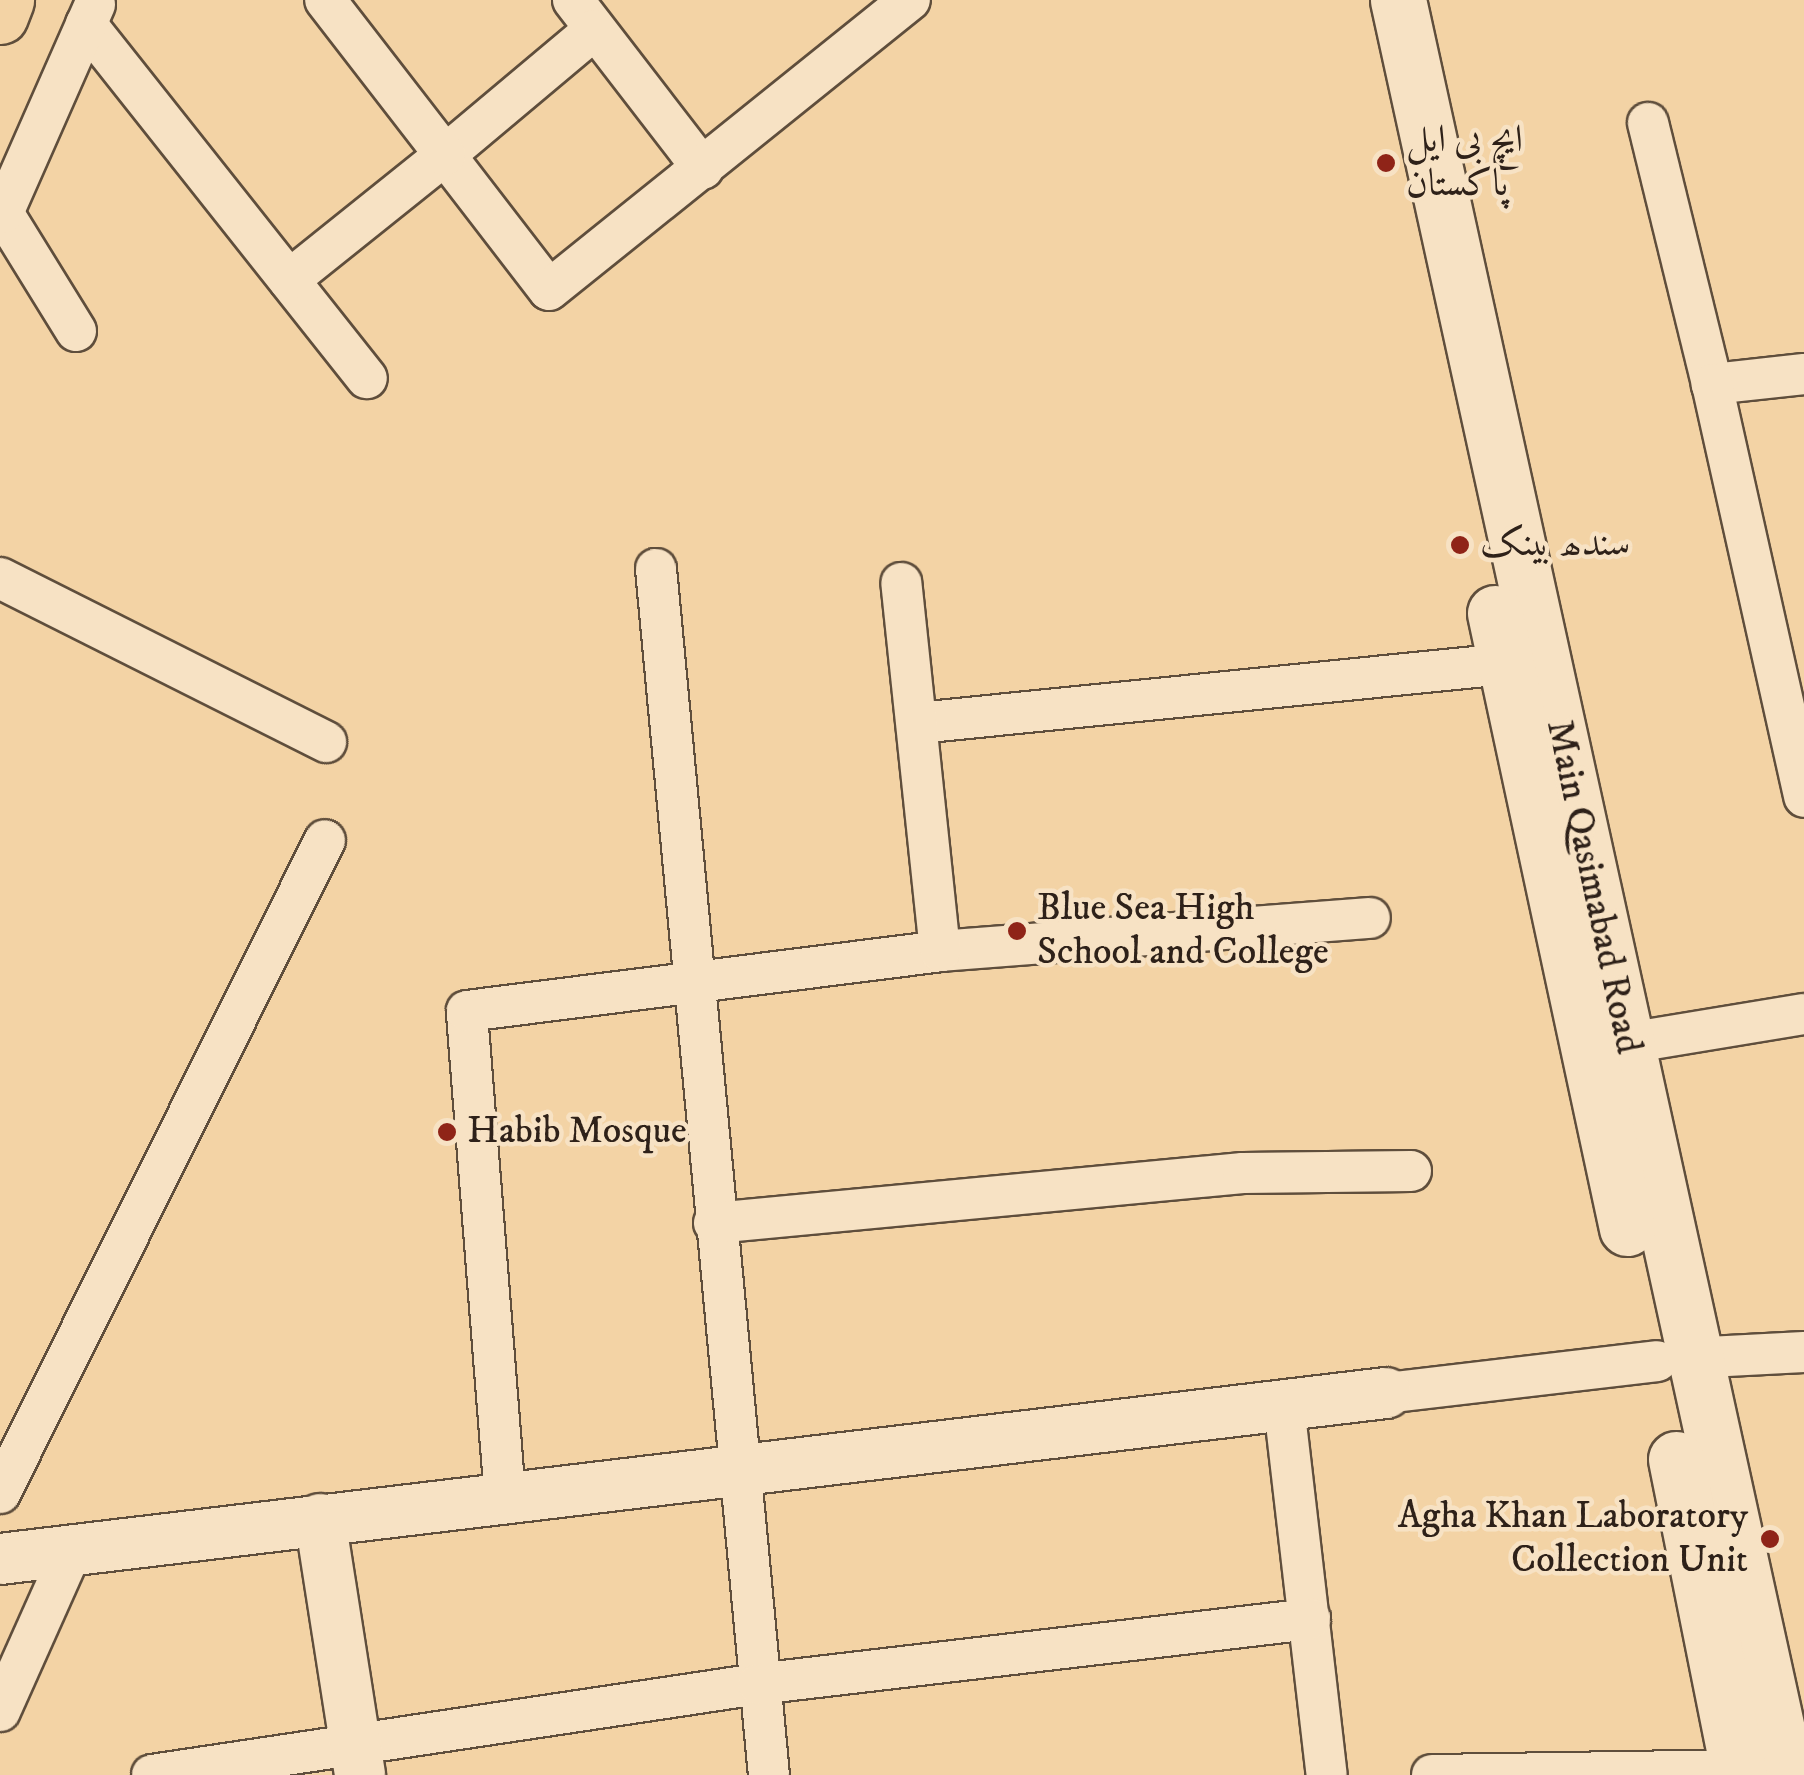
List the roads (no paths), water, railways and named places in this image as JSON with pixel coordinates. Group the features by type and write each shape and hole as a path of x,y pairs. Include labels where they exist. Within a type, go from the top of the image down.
{"main road":[{"path":"0,16 6,0"},
{"name":"Main Qasimabad Road","path":"1368,0 1505,664 1673,1360 1755,1774"},
{"name":"Main Qasimabad Road","path":"1398,0 1628,1043 1673,1360"}],"street":[{"path":"325,0 549,290 910,0"},
{"path":"76,331 3,213 91,12 367,378"},
{"path":"290,280 445,156 584,15 703,169"},
{"path":"1648,122 1793,698 1804,796"},
{"path":"1712,384 1804,374"},
{"path":"656,569 700,981 714,1223 768,1775"},
{"path":"0,578 326,742"},
{"path":"901,583 940,951"},
{"path":"918,723 1505,664"},
{"path":"0,1493 325,840"},
{"path":"505,1496 467,1011 940,951 1370,918"},
{"path":"1628,1043 1804,1014"},
{"path":"714,1223 1243,1173 1411,1171"},
{"path":"0,1559 505,1496 741,1475 1386,1392 1673,1360 1804,1352"},
{"path":"1284,1406 1327,1775"},
{"path":"320,1519 359,1762"},
{"path":"0,1711 71,1552"},
{"path":"152,1775 359,1762 758,1684 1310,1619"},
{"path":"1432,1775 1755,1774"}],"place":[{"name":"ایچ بی ایل پاکستان","path":"1386,163"},
{"name":"سندھ بینک","path":"1460,545"},
{"name":"Blue Sea High School and College","path":"1017,931"},
{"name":"Habib Mosque","path":"447,1132"},
{"name":"Agha Khan Laboratory Collection Unit","path":"1770,1539"}]}
